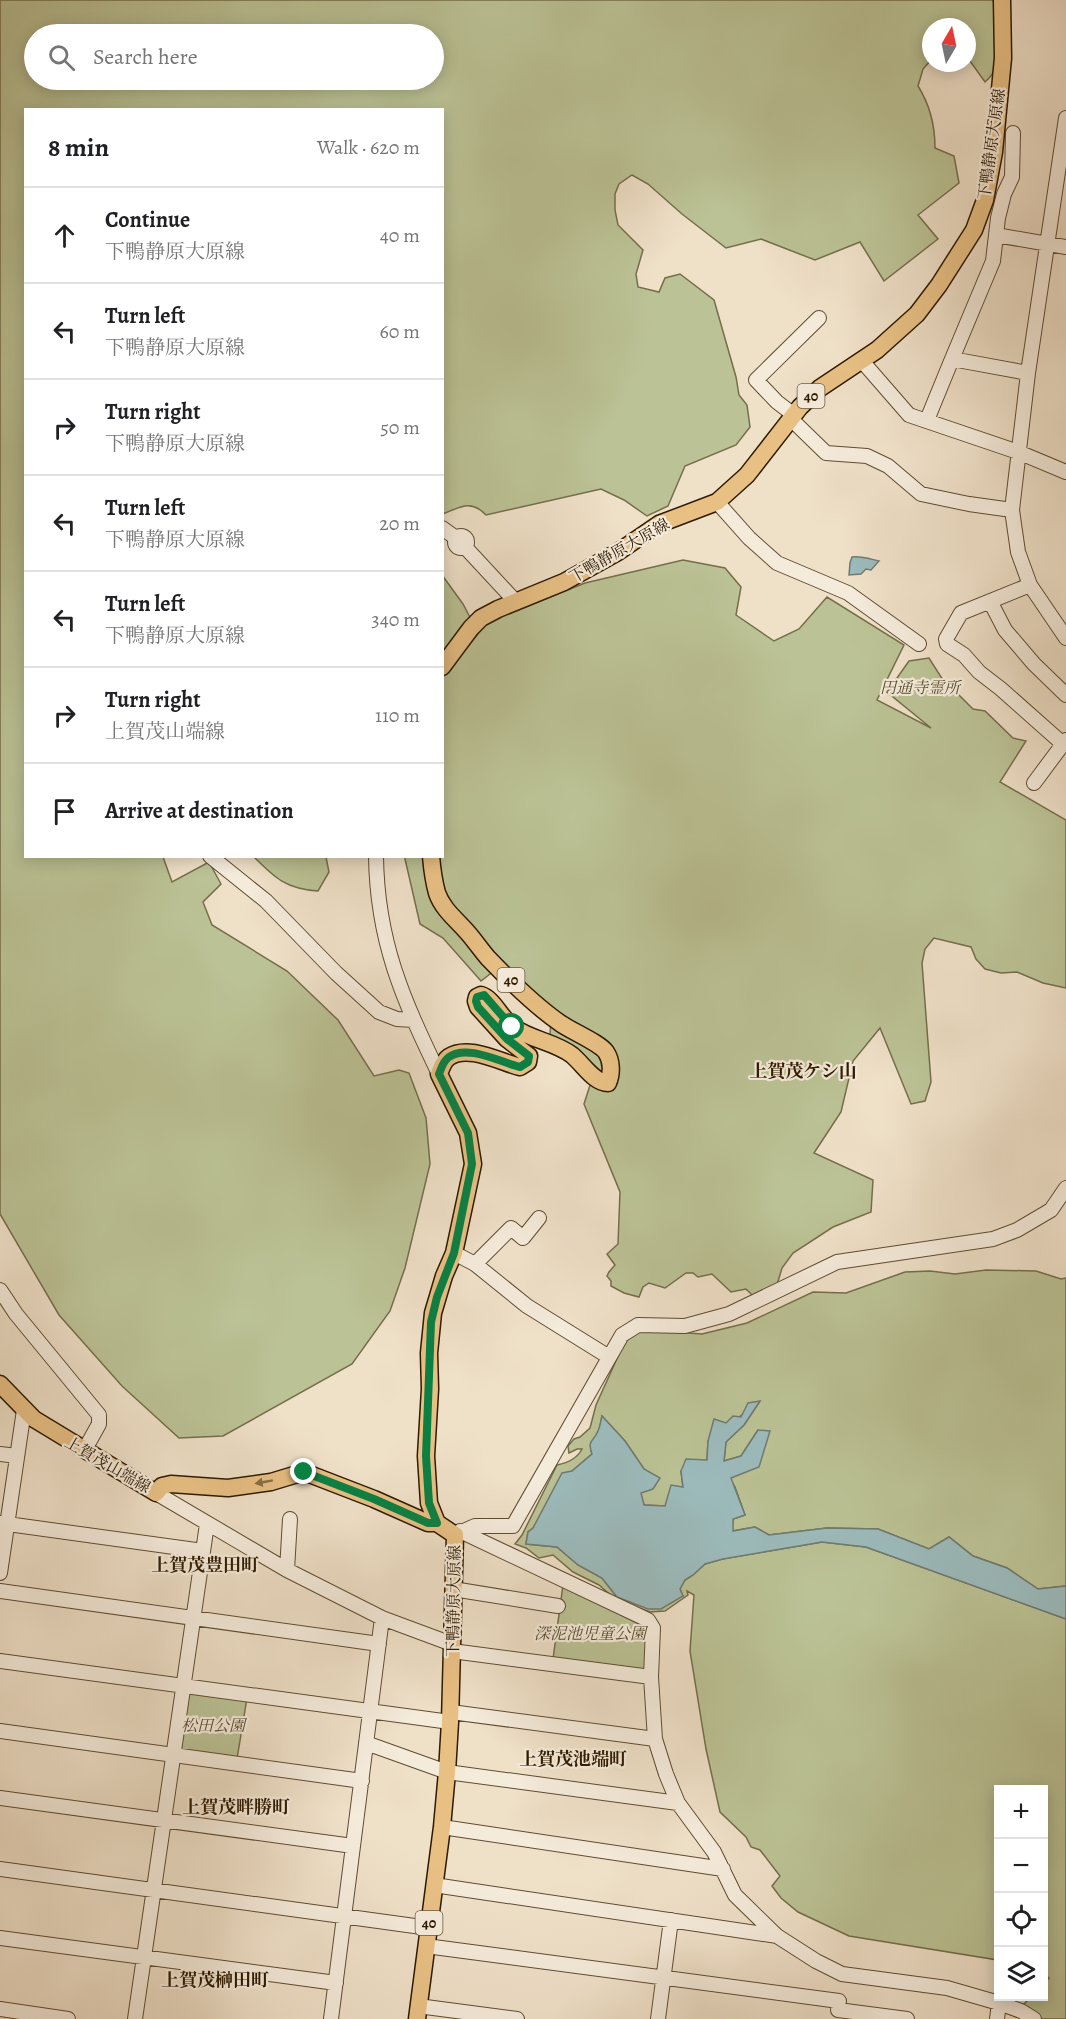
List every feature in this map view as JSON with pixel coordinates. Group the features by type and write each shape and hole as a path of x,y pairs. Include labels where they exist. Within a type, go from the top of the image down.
{"main road":[{"name":"下鴨静原大原線","path":"444,665 481,618 564,582 618,552 659,524 717,502 747,475 800,407 820,388 862,361 917,314 939,285 974,230 985,200 993,152 1003,58 1002,0"},
{"name":"40","path":"431,858 437,893 455,920 468,932 487,957 542,1008 574,1033 596,1043 604,1050 607,1053 612,1073 608,1083 598,1080 566,1051 512,1027 489,1000 481,995 476,1001 478,1007 507,1039 529,1056 528,1062 520,1067 486,1055 459,1054 450,1056 444,1062 439,1074"},
{"name":"下鴨静原大原線","path":"418,2013 447,1772 451,1717 453,1589 458,1533 437,1523 429,1503 426,1456 430,1389 429,1353 433,1313 444,1276 454,1253 472,1164 468,1133 439,1074"},
{"name":"上賀茂山端線","path":"0,1384 34,1419 156,1493 162,1486 171,1484 228,1488 271,1482 304,1472 428,1523 437,1523"}],"street":[{"path":"1066,118 1028,373 1012,510 1018,552 1030,585 1066,638"},
{"path":"927,420 993,261 998,218 1004,194 1012,177 1012,134"},
{"path":"996,235 1066,247"},
{"path":"819,318 756,380 825,453 867,456 888,466 921,494 1012,510"},
{"path":"952,359 1028,373"},
{"path":"862,361 909,415 1018,452 1066,472"},
{"path":"717,502 749,538 777,563 848,593 919,644"},
{"path":"444,530 460,542 516,602"},
{"path":"1030,585 961,613 946,639 948,644 964,655 979,672 1064,742 1034,783"},
{"path":"990,601 1005,630 1034,664 1066,694"},
{"path":"212,858 266,901 336,973 379,1012 413,1020"},
{"path":"376,858 377,886 384,934 392,966 413,1020 439,1074"},
{"path":"458,1533 475,1526 513,1526 622,1335 638,1325 685,1326 729,1314 837,1262 1007,1235 1051,1210 1066,1188"},
{"path":"475,1264 511,1228 523,1238 539,1218"},
{"path":"454,1253 475,1264 527,1306 609,1356"},
{"path":"0,1290 16,1314 99,1415 99,1424 84,1451"},
{"path":"0,1573 4,1524 24,1410"},
{"path":"0,1454 17,1456"},
{"path":"156,1493 287,1570 382,1618 452,1648 651,1677"},
{"path":"287,1570 290,1520"},
{"path":"4,1524 203,1551"},
{"path":"135,2019 207,1524"},
{"path":"458,1533 648,1620 653,1628 651,1677 655,1739 666,1774 678,1803 714,1852 735,1895 777,1936 816,1961 842,1974 947,1988 1022,2011 1034,2019"},
{"path":"453,1589 558,1606"},
{"path":"0,1591 379,1644"},
{"path":"331,2019 382,1618"},
{"path":"0,1661 370,1711 451,1717 655,1739"},
{"path":"0,1731 362,1781"},
{"path":"366,1743 447,1772 678,1803"},
{"path":"0,1798 353,1846"},
{"path":"442,1827 723,1869"},
{"path":"0,1869 429,1928"},
{"path":"434,1885 777,1936"},
{"path":"658,2019 671,1920"},
{"path":"0,1938 336,1983"},
{"path":"426,1946 663,1977 838,2010 907,2019"},
{"path":"838,2010 842,1974"},
{"path":"997,2019 999,2003"},
{"path":"0,2009 68,2019"},
{"path":"418,2013 517,2019"}],"green space":[{"path":"0,0 993,0 998,20 999,54 997,65 985,82 976,69 976,18 922,18 922,72 918,86 931,115 935,148 954,156 959,183 918,215 938,239 884,281 860,242 815,260 761,239 726,248 648,184 632,175 619,184 615,194 618,225 643,250 636,274 638,287 659,292 665,278 680,274 714,300 739,395 747,405 750,427 736,445 685,466 668,506 647,516 624,500 601,489 486,515 481,510 470,506 460,507 444,514 444,108 24,108 24,858 163,858 172,882 209,862 221,884 203,902 212,925 287,971 338,1020 374,1076 399,1070 409,1073 426,1118 430,1164 405,1268 390,1311 352,1364 223,1436 179,1438 122,1386 59,1315 0,1214"},
{"name":"円通寺霊所","path":"683,560 725,568 741,587 736,615 774,641 799,629 827,597 904,645 877,700 931,728 887,692 909,661 929,658 941,677 973,709 985,711 1013,738 1026,741 1000,782 1066,820 1066,988 1043,983 1017,972 1001,973 985,969 976,959 971,947 934,938 925,949 922,963 931,1082 925,1101 911,1104 880,1028 853,1061 841,1112 814,1153 873,1180 871,1212 833,1227 793,1253 782,1268 776,1288 753,1296 746,1289 731,1292 712,1274 698,1277 693,1273 686,1273 665,1288 649,1283 643,1287 639,1297 611,1286 611,1281 607,1276 615,1265 607,1254 618,1244 620,1192 584,1104 591,1082 550,1034 552,1008 503,964 481,981 443,938 420,924 405,858 444,858 444,676 494,614 511,613 585,583"},
{"path":"444,578 463,604 473,623 444,653"},
{"path":"255,858 326,858 329,872 318,891 289,885 268,871"},
{"path":"986,1270 1036,1271 1061,1279 1066,1278 1066,1586 1038,1589 1007,1568 973,1556 949,1537 929,1549 878,1529 827,1528 769,1535 755,1527 732,1531 733,1519 745,1515 730,1478 758,1430 741,1456 724,1461 726,1442 744,1425 760,1401 708,1441 707,1461 681,1471 683,1488 665,1506 644,1505 640,1493 644,1469 625,1441 602,1416 599,1430 591,1444 592,1454 572,1471 528,1532 526,1544 557,1547 578,1565 602,1578 617,1597 631,1602 683,1596 680,1589 685,1580 705,1564 722,1559 822,1542 866,1547 1066,1619 1066,2019 1040,2019 1022,2006 1027,2001 1048,2001 1048,1785 994,1785 994,1959 849,1936 798,1912 781,1898 772,1886 780,1876 760,1850 751,1847 746,1837 720,1812 706,1749 690,1651 694,1595 687,1591 688,1595 665,1611 650,1612 616,1600 599,1585 573,1572 553,1555 539,1558 526,1548 515,1544 522,1535 557,1465 571,1460 582,1449 569,1453 568,1446 590,1428 596,1405 625,1341 633,1334 647,1330 702,1334 747,1323 813,1292 846,1293 905,1272 930,1271 955,1274"},
{"name":"深泥池児童公園","path":"563,1585 645,1627 648,1669 641,1673 553,1659"},
{"name":"松田公園","path":"189,1691 247,1698 237,1759 180,1751"}],"water":[{"path":"852,557 879,561 871,570 866,569 861,574 849,575"},
{"path":"760,1401 744,1425 726,1442 724,1461 741,1456 758,1430 770,1431 759,1467 731,1478 745,1515 733,1519 733,1531 755,1527 769,1535 827,1528 878,1529 929,1549 949,1537 973,1556 1007,1568 1038,1589 1066,1586 1066,1619 866,1547 822,1542 705,1564 685,1580 680,1589 683,1596 661,1609 648,1609 617,1597 602,1578 578,1565 557,1547 526,1544 528,1532 533,1528 562,1473 572,1471 592,1454 590,1443 599,1429 602,1416 625,1441 644,1469 660,1478 653,1489 641,1493 644,1505 665,1506 671,1485 683,1487 681,1471 686,1459 707,1460 708,1441 714,1419 726,1423 733,1416 741,1417 748,1403"}],"district":[{"name":"上賀茂ケシ山","path":"803,1071"},
{"name":"上賀茂豊田町","path":"205,1565"},
{"name":"上賀茂池端町","path":"573,1759"},
{"name":"上賀茂畔勝町","path":"236,1807"},
{"name":"上賀茂榊田町","path":"215,1980"}],"route":[{"path":"304,1472 428,1523 437,1523 429,1503 426,1456 431,1322 444,1276 454,1253 472,1164 468,1133 439,1074 444,1062 450,1056 459,1054 486,1055 520,1067 528,1062 529,1056 507,1039 478,1007 477,997 484,995 512,1027"}]}
